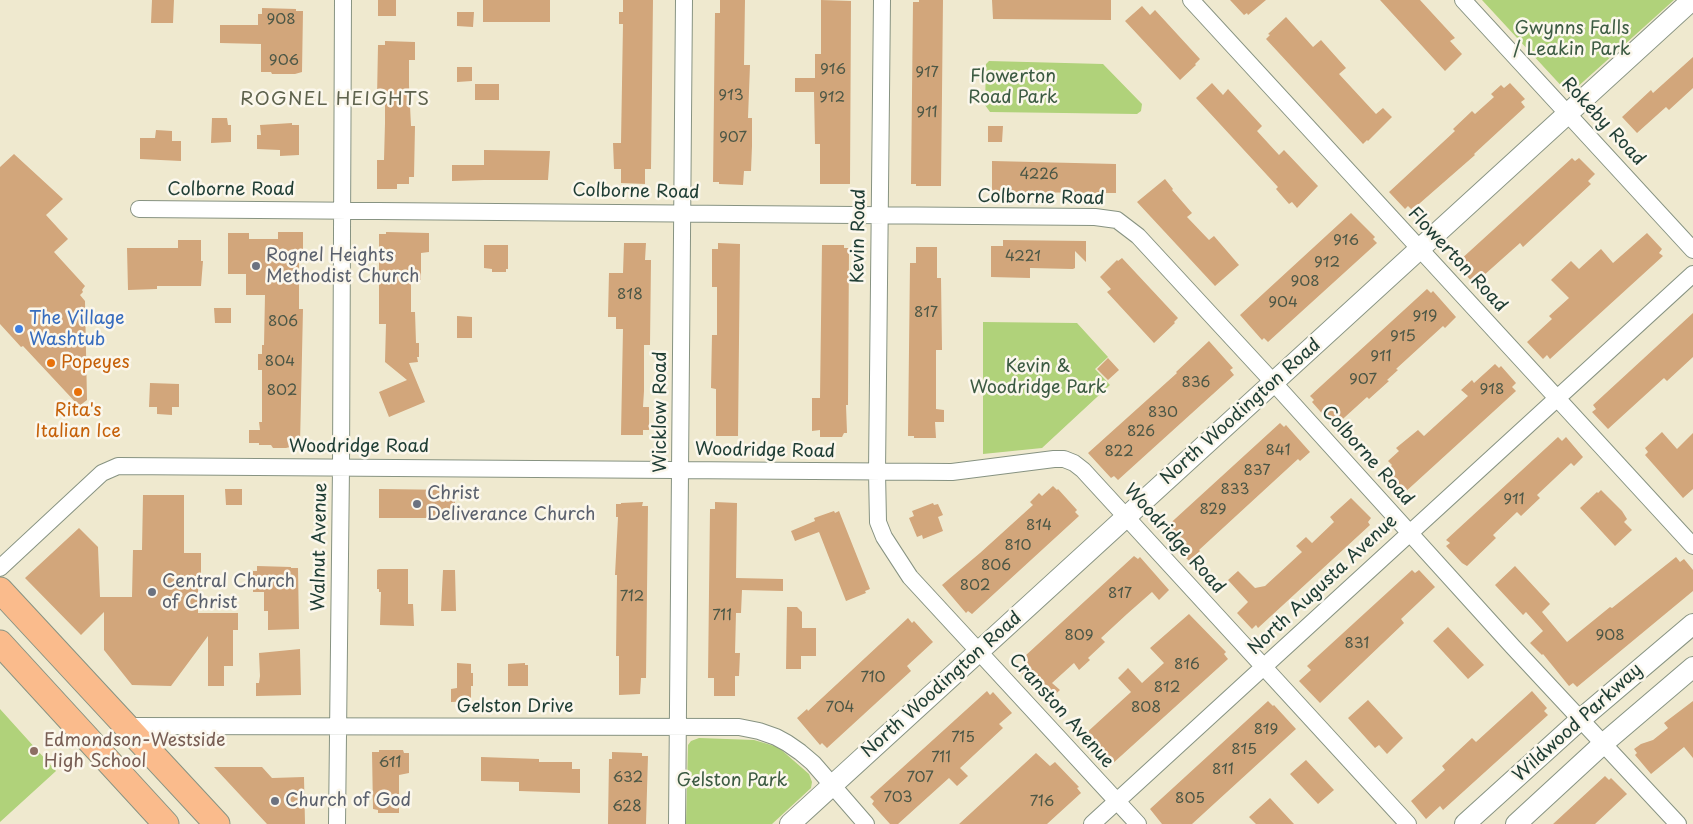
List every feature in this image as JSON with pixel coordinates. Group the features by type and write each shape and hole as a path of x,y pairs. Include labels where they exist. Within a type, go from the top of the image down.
{"main road":[{"path":"0,590 216,824"},
{"path":"0,643 166,824"}],"street":[{"name":"Walnut Avenue","path":"336,824 341,467 343,0"},
{"name":"Wicklow Road","path":"677,824 684,0"},
{"name":"Kevin Road","path":"877,472 882,0"},
{"name":"Flowerton Road","path":"1190,0 1693,546"},
{"name":"Rokeby Road","path":"1463,0 1693,250"},
{"name":"North Woodington Road","path":"790,824 1692,0"},
{"name":"Colborne Road","path":"139,209 879,214 978,217 1095,217 1117,220 1138,236 1274,382 1507,640 1678,824"},
{"name":"North Augusta Avenue","path":"1092,824 1693,274"},
{"name":"Woodridge Road","path":"0,568 102,473 118,466 952,472 1064,459 1074,463 1083,470 1408,824"},
{"name":"Cranston Avenue","path":"877,472 878,522 884,537 910,577 1138,824"},
{"name":"Wildwood Parkway","path":"1465,824 1581,719 1693,624"},
{"name":"Wildwood Parkway","path":"1516,824 1604,743 1693,667"},
{"name":"Gelston Drive","path":"126,726 739,727 759,730 787,743 813,763 866,824"}],"green space":[{"name":"Gwynns Falls / Leakin Park","path":"1482,0 1674,0 1574,90 1567,92"},
{"name":"Flowerton Road Park","path":"989,61 1103,64 1142,104 1141,111 1137,114 990,112 985,105 986,64"},
{"name":"Kevin & Woodridge Park","path":"983,322 1077,323 1108,357 1095,369 1110,385 1042,448 983,454"},
{"path":"0,709 56,771 0,822"},
{"name":"Gelston Park","path":"699,738 754,740 778,747 809,774 812,782 811,788 772,824 686,824 688,745 691,741"}],"building":[{"path":"152,0 174,0 173,23 151,23"},
{"path":"378,0 396,0 396,16 378,16"},
{"path":"483,0 550,0 550,22 483,22"},
{"path":"623,0 653,0 651,169 645,169 645,184 621,183 621,169 614,169 613,143 621,143 623,24 619,24 619,12 623,12"},
{"path":"720,0 745,0 744,65 750,65 748,118 752,118 752,146 751,171 744,171 743,185 713,182 715,13 720,13"},
{"path":"821,0 851,1 850,184 820,184 820,144 815,144 814,92 795,92 795,78 815,78 815,54 821,54"},
{"path":"919,0 943,0 941,186 916,186 916,184 911,184 913,2 919,2"},
{"path":"992,0 1111,0 1111,20 993,19"},
{"path":"1230,0 1266,0 1248,15 1247,13 1244,15"},
{"path":"1380,0 1420,0 1455,38 1450,41 1462,54 1445,71"},
{"path":"1142,6 1150,15 1155,10 1200,59 1180,80 1125,21"},
{"path":"262,8 303,11 302,72 295,74 272,74 271,72 261,72 261,44 220,43 220,25 258,25 258,14 262,14"},
{"path":"457,12 474,12 473,27 457,26"},
{"path":"1286,17 1313,47 1321,40 1346,68 1339,74 1376,114 1383,108 1392,117 1368,141 1363,144 1266,39 1270,35 1268,34"},
{"path":"385,41 415,42 415,60 409,60 411,126 415,126 414,177 409,177 409,184 397,184 397,189 377,189 377,160 384,160 385,123 385,98 377,98 378,45 385,45"},
{"path":"1693,57 1693,88 1669,110 1666,107 1637,133 1622,117 1651,90 1653,93"},
{"path":"457,67 472,67 472,81 457,82"},
{"path":"1212,83 1223,95 1228,89 1262,126 1257,131 1279,155 1284,150 1318,186 1297,208 1292,202 1289,204 1276,189 1278,187 1196,98"},
{"path":"1510,83 1525,99 1521,102 1525,107 1475,155 1412,210 1408,206 1405,209 1389,192 1455,131 1453,129 1472,111 1475,114 1494,97 1491,94 1501,85 1504,88"},
{"path":"475,84 499,84 499,100 475,100"},
{"path":"212,118 227,118 228,125 231,125 231,142 211,143"},
{"path":"292,123 292,125 299,125 299,155 280,156 280,150 257,149 257,135 261,135 260,125"},
{"path":"988,126 1003,126 1002,142 988,142"},
{"path":"156,130 172,131 172,141 181,141 181,161 140,159 140,138 155,138"},
{"path":"484,150 550,151 548,180 452,181 452,165 484,165"},
{"path":"14,154 63,199 46,215 68,239 54,252 85,286 80,295 85,301 87,400 79,406 0,324 0,167"},
{"path":"1572,158 1575,161 1579,158 1595,174 1588,181 1591,184 1523,247 1520,243 1474,284 1459,267 1462,264 1459,261"},
{"path":"992,161 1116,164 1116,193 992,192"},
{"path":"1165,179 1192,213 1187,217 1209,240 1214,236 1239,265 1215,286 1137,202"},
{"path":"1351,213 1375,237 1373,239 1377,243 1268,342 1264,338 1262,340 1240,315"},
{"path":"278,232 303,232 303,261 299,261 299,309 303,309 300,444 294,444 294,446 286,448 273,448 271,445 249,443 249,430 260,430 259,422 262,422 262,370 258,370 258,354 262,354 262,345 264,345 265,295 246,295 246,274 228,274 228,233 249,233 249,239 278,239"},
{"path":"386,232 429,233 429,252 421,253 421,280 411,280 411,312 415,312 416,343 419,343 419,357 417,357 418,362 409,363 425,402 389,417 379,392 407,380 385,362 386,324 379,324 379,234 386,234"},
{"path":"1647,233 1662,249 1659,253 1663,256 1550,359 1547,355 1543,359 1527,342 1552,319 1549,316 1569,298 1551,280 1571,261 1579,269 1601,249 1613,263"},
{"path":"178,240 201,240 201,261 203,261 201,286 157,286 157,289 128,290 127,248 178,248"},
{"path":"1003,240 1086,241 1086,262 1075,251 1075,268 1073,269 1030,268 1030,278 991,277 991,246 1003,246"},
{"path":"624,243 646,243 645,260 651,260 650,345 644,345 643,407 649,407 649,430 643,430 643,435 621,435 623,329 616,329 616,317 608,317 609,273 623,273"},
{"path":"718,243 740,244 738,436 716,436 716,389 711,388 712,335 717,335 717,287 712,287 712,249 718,249"},
{"path":"484,245 508,245 508,269 506,269 506,272 492,272 492,269 484,268"},
{"path":"822,245 844,245 844,248 849,248 847,433 844,433 842,437 820,437 820,430 812,431 812,398 820,398"},
{"path":"916,247 937,247 937,278 941,278 942,350 936,350 936,409 944,410 944,422 935,422 936,438 914,438 914,436 908,436 910,263 916,263"},
{"path":"1122,258 1178,318 1154,343 1107,292 1111,289 1100,277 1117,260"},
{"path":"1427,289 1431,293 1433,291 1456,317 1445,328 1443,326 1396,369 1398,370 1387,380 1389,381 1369,399 1367,397 1334,427 1312,402 1314,400 1310,396"},
{"path":"214,308 231,308 231,323 215,323"},
{"path":"1693,313 1693,357 1667,381 1664,378 1608,429 1592,412 1596,409 1593,405"},
{"path":"457,316 472,317 472,338 457,338"},
{"path":"1209,341 1233,368 1230,370 1234,375 1118,480 1114,476 1111,478 1088,453 1177,373"},
{"path":"1108,358 1119,370 1108,380 1097,369"},
{"path":"1495,364 1499,368 1501,366 1516,383 1512,387 1516,391 1403,494 1400,490 1396,493 1381,476 1392,465 1388,461 1399,451 1396,448 1418,430 1424,436 1468,396 1461,390 1472,380 1474,383"},
{"path":"150,383 179,384 179,407 172,407 172,415 157,414 157,407 149,407"},
{"path":"1280,423 1284,427 1286,425 1310,452 1300,461 1298,459 1189,561 1165,536 1168,533 1164,529"},
{"path":"1662,432 1677,449 1693,433 1693,489 1683,498 1645,455 1648,452 1645,448"},
{"path":"1558,437 1562,441 1566,437 1583,457 1574,466 1571,463 1537,495 1540,498 1521,516 1517,512 1493,535 1496,538 1467,566 1462,563 1446,546 1450,543 1446,540"},
{"path":"1053,486 1077,510 1075,512 1079,516 972,614 968,611 966,613 942,585 1033,505 1030,502 1039,493 1042,496"},
{"path":"225,489 242,489 242,505 226,505"},
{"name":"Christ Deliverance Church","path":"379,489 455,490 455,518 379,518"},
{"path":"1601,490 1622,511 1627,519 1624,522 1632,530 1615,546 1580,508"},
{"name":"Central Church of Christ","path":"143,495 184,495 184,553 201,553 201,588 198,588 198,613 238,613 238,630 233,630 233,666 224,666 224,686 208,686 208,636 171,686 132,685 104,650 104,612 81,635 25,578 79,528 98,547 100,597 132,597 133,550 142,550"},
{"path":"1351,498 1371,518 1368,522 1370,525 1258,628 1256,625 1252,629 1237,613 1248,602 1228,580 1238,571 1255,588 1265,586 1302,552 1296,546 1306,537 1312,543 1334,522 1330,517"},
{"path":"643,502 642,506 648,506 646,678 641,678 640,694 619,695 619,656 616,656 617,575 615,575 618,517 616,517 616,504"},
{"path":"715,502 737,503 736,578 783,579 783,591 742,590 741,613 736,613 735,653 740,653 739,676 735,676 735,696 714,696 714,678 708,678 710,509 715,509"},
{"path":"933,503 934,505 938,504 943,515 938,517 943,531 923,539 922,535 917,537 909,518 914,516 912,511"},
{"path":"834,511 835,513 839,511 870,589 865,591 866,593 846,601 819,532 795,541 791,531 815,521 814,518"},
{"path":"1134,556 1138,559 1140,557 1169,590 1159,600 1152,592 1127,614 1101,638 1105,642 1088,658 1090,660 1079,670 1074,663 1052,683 1060,690 1048,701 1018,670 1028,660 1025,656"},
{"path":"1676,557 1680,562 1684,559 1693,570 1693,591 1577,687 1573,683 1569,686 1543,654 1530,643 1543,631 1526,612 1523,615 1495,585 1515,566 1550,604 1542,612 1567,642"},
{"path":"257,566 298,568 299,629 268,630 268,611 264,611 264,592 253,592 253,571 257,571"},
{"path":"408,569 408,604 413,604 414,626 380,625 381,592 377,589 377,570"},
{"path":"443,570 455,570 456,611 441,611"},
{"path":"1412,570 1415,573 1419,570 1435,587 1401,619 1404,623 1320,703 1299,681 1311,670 1307,666"},
{"path":"787,607 797,607 802,612 802,628 816,628 816,656 801,656 801,669 786,669"},
{"path":"1189,614 1226,652 1224,654 1228,659 1111,765 1107,760 1105,762 1083,736 1131,692 1118,678 1128,668 1142,683 1164,663 1150,648"},
{"path":"908,618 912,623 914,621 933,642 907,666 911,671 827,748 822,743 820,745 797,718 807,709 808,711"},
{"path":"1448,627 1484,665 1468,679 1433,641"},
{"path":"300,649 301,695 256,696 256,683 259,683 260,676 259,653"},
{"path":"457,663 471,664 473,686 471,686 471,701 451,702 451,689 457,688"},
{"path":"525,663 525,665 528,665 528,686 508,686 508,664"},
{"path":"987,691 990,695 993,692 1012,713 999,724 1003,728 960,768 968,776 957,786 949,778 898,824 890,824 872,804 874,801 870,797"},
{"path":"1532,691 1547,708 1544,711 1548,715 1443,810 1440,806 1426,819 1411,801 1445,770 1442,766 1472,738 1476,742"},
{"path":"1368,700 1403,738 1387,754 1379,745 1375,748 1348,718"},
{"path":"1268,701 1296,729 1192,824 1162,824 1150,809"},
{"path":"1693,701 1693,758 1684,747 1651,774 1635,755 1637,753 1634,749 1641,744 1653,740 1668,728 1664,723"},
{"path":"379,750 403,750 404,753 409,753 409,773 399,775 399,813 378,813 378,810 373,809 372,752 379,752"},
{"path":"612,752 642,753 642,756 648,756 646,824 608,824 609,759 612,759"},
{"path":"1036,753 1050,766 1055,762 1079,787 1077,788 1081,793 1047,824 959,824"},
{"path":"481,757 539,759 539,762 572,762 572,769 580,769 580,793 519,791 519,782 481,781"},
{"path":"1306,760 1334,790 1318,804 1290,774"},
{"name":"Church of God","path":"214,767 262,767 272,778 304,777 305,824 267,824"},
{"path":"1605,776 1609,780 1611,778 1627,794 1595,824 1553,824"},
{"path":"1270,798 1294,824 1256,824 1249,817"}],"place":[{"name":"Rognel Heights Methodist Church","path":"256,266"},
{"name":"The Village Washtub","path":"19,329"},
{"name":"Popeyes","path":"51,363"},
{"name":"Rita's Italian Ice","path":"78,392"},
{"name":"Christ Deliverance Church","path":"417,504"},
{"name":"Central Church of Christ","path":"152,592"},
{"name":"Edmondson-Westside High School","path":"34,751"},
{"name":"Church of God","path":"275,801"}],"district":[{"name":"ROGNEL HEIGHTS","path":"335,100"}]}
